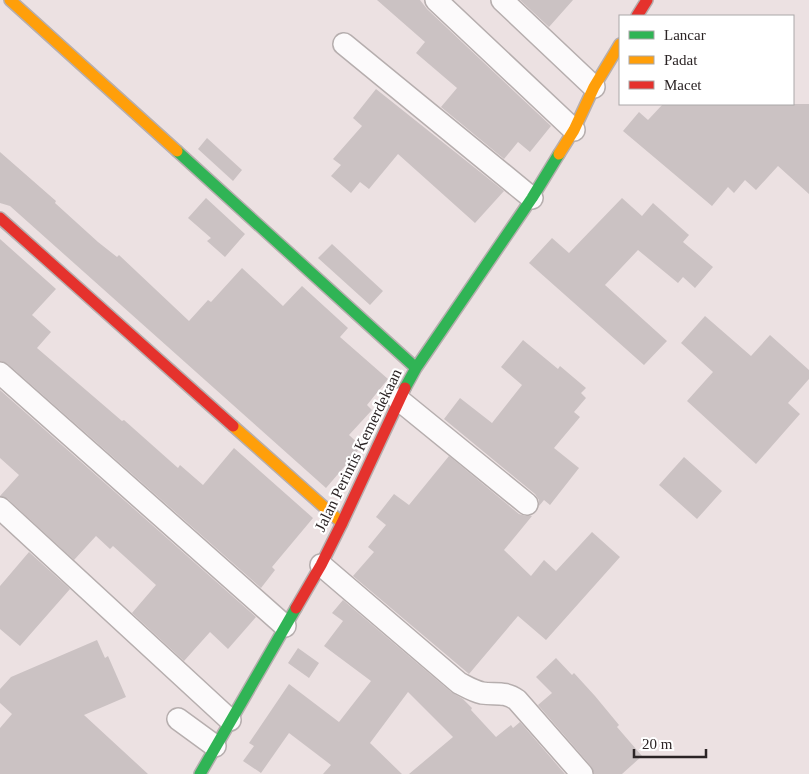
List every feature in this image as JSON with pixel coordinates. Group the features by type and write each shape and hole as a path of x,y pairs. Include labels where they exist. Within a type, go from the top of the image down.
{"street":[{"path":"10,0 416,368"},
{"path":"436,0 574,130"},
{"path":"502,0 594,87"},
{"path":"638,15 647,0"},
{"path":"344,44 532,198"},
{"name":"Jalan Perintis Kemerdekaan","path":"200,774 321,565 398,399 416,368 532,198 574,130 594,87 619,46"},
{"path":"0,218 342,522"},
{"path":"0,373 285,626"},
{"path":"398,399 527,504"},
{"path":"0,508 230,720"},
{"path":"321,565 460,683 472,690 483,693 507,694 517,700 582,774"},
{"path":"178,718 215,746"}],"building":[{"path":"377,0 420,0 427,9 551,126 530,152 518,142 504,159 441,107 457,88 416,53 425,42"},
{"path":"520,0 573,0 549,27"},
{"path":"376,89 504,191 475,223 398,154 369,189 360,182 351,193 331,176 341,165 333,159 362,126 353,118"},
{"path":"809,104 809,194 778,166 756,190 745,180 734,193 728,187 712,206 623,131 639,112 648,120 662,105"},
{"path":"207,138 242,170 233,181 198,149"},
{"path":"0,152 56,201 55,203 98,242 117,257 119,255 189,321 208,300 211,302 242,268 283,306 302,286 348,328 340,337 388,379 367,405 372,410 349,435 360,445 357,452 326,488 10,206 0,203"},
{"path":"206,198 245,234 225,257 207,241 211,238 188,218"},
{"path":"622,198 642,216 653,203 689,235 683,242 713,267 695,288 683,277 678,283 638,250 605,285 667,341 644,365 529,263 552,238 569,253"},
{"path":"0,239 56,289 32,315 51,332 37,348 122,421 124,420 178,468 180,465 203,485 234,448 313,518 272,567 275,570 261,588 8,364 0,361"},
{"path":"332,244 383,291 370,305 318,258"},
{"path":"705,316 751,356 770,335 809,370 809,379 788,403 800,414 756,464 687,401 713,372 681,343"},
{"path":"523,340 558,369 560,366 586,388 581,393 586,398 574,412 580,417 554,448 579,468 550,505 544,500 539,506 539,500 535,494 444,419 460,398 492,423 522,385 501,367"},
{"path":"0,390 256,617 228,649 210,632 184,661 132,613 156,585 113,546 110,549 96,536 74,560 8,499 0,496 19,475 0,458"},
{"path":"449,456 519,514 532,516 504,550 531,576 544,560 556,571 592,532 620,557 546,640 518,616 469,674 353,576 374,552 368,547 386,525 376,517 394,494 409,505"},
{"path":"684,457 722,491 697,519 659,485"},
{"path":"29,552 70,589 20,646 0,629 0,586"},
{"path":"343,600 451,692 463,699 496,737 511,725 513,728 520,722 565,774 409,774 453,737 408,692 370,743 402,774 323,774 331,765 289,733 261,773 243,761 254,746 249,743 289,684 339,722 371,681 324,646 343,621 332,613"},
{"path":"97,640 105,658 108,656 126,697 84,715 148,774 0,774 0,728 12,714 0,703 0,689 11,677"},
{"path":"298,648 319,663 309,678 288,663"},
{"path":"556,658 572,675 574,673 595,696 619,725 617,727 642,756 622,774 594,774 591,766 538,705 552,693 536,677"}],"traffic: fast":[{"path":"177,151 416,368"},
{"path":"405,388 416,368 532,198 559,154"},
{"path":"200,774 296,608"}],"traffic: slow":[{"path":"10,0 177,151"},
{"path":"559,154 574,130 594,87 619,46"},
{"path":"233,426 342,523"}],"traffic: jam":[{"path":"638,15 647,0"},
{"path":"0,218 233,426"},
{"path":"296,608 321,565 342,523 405,388"}]}
